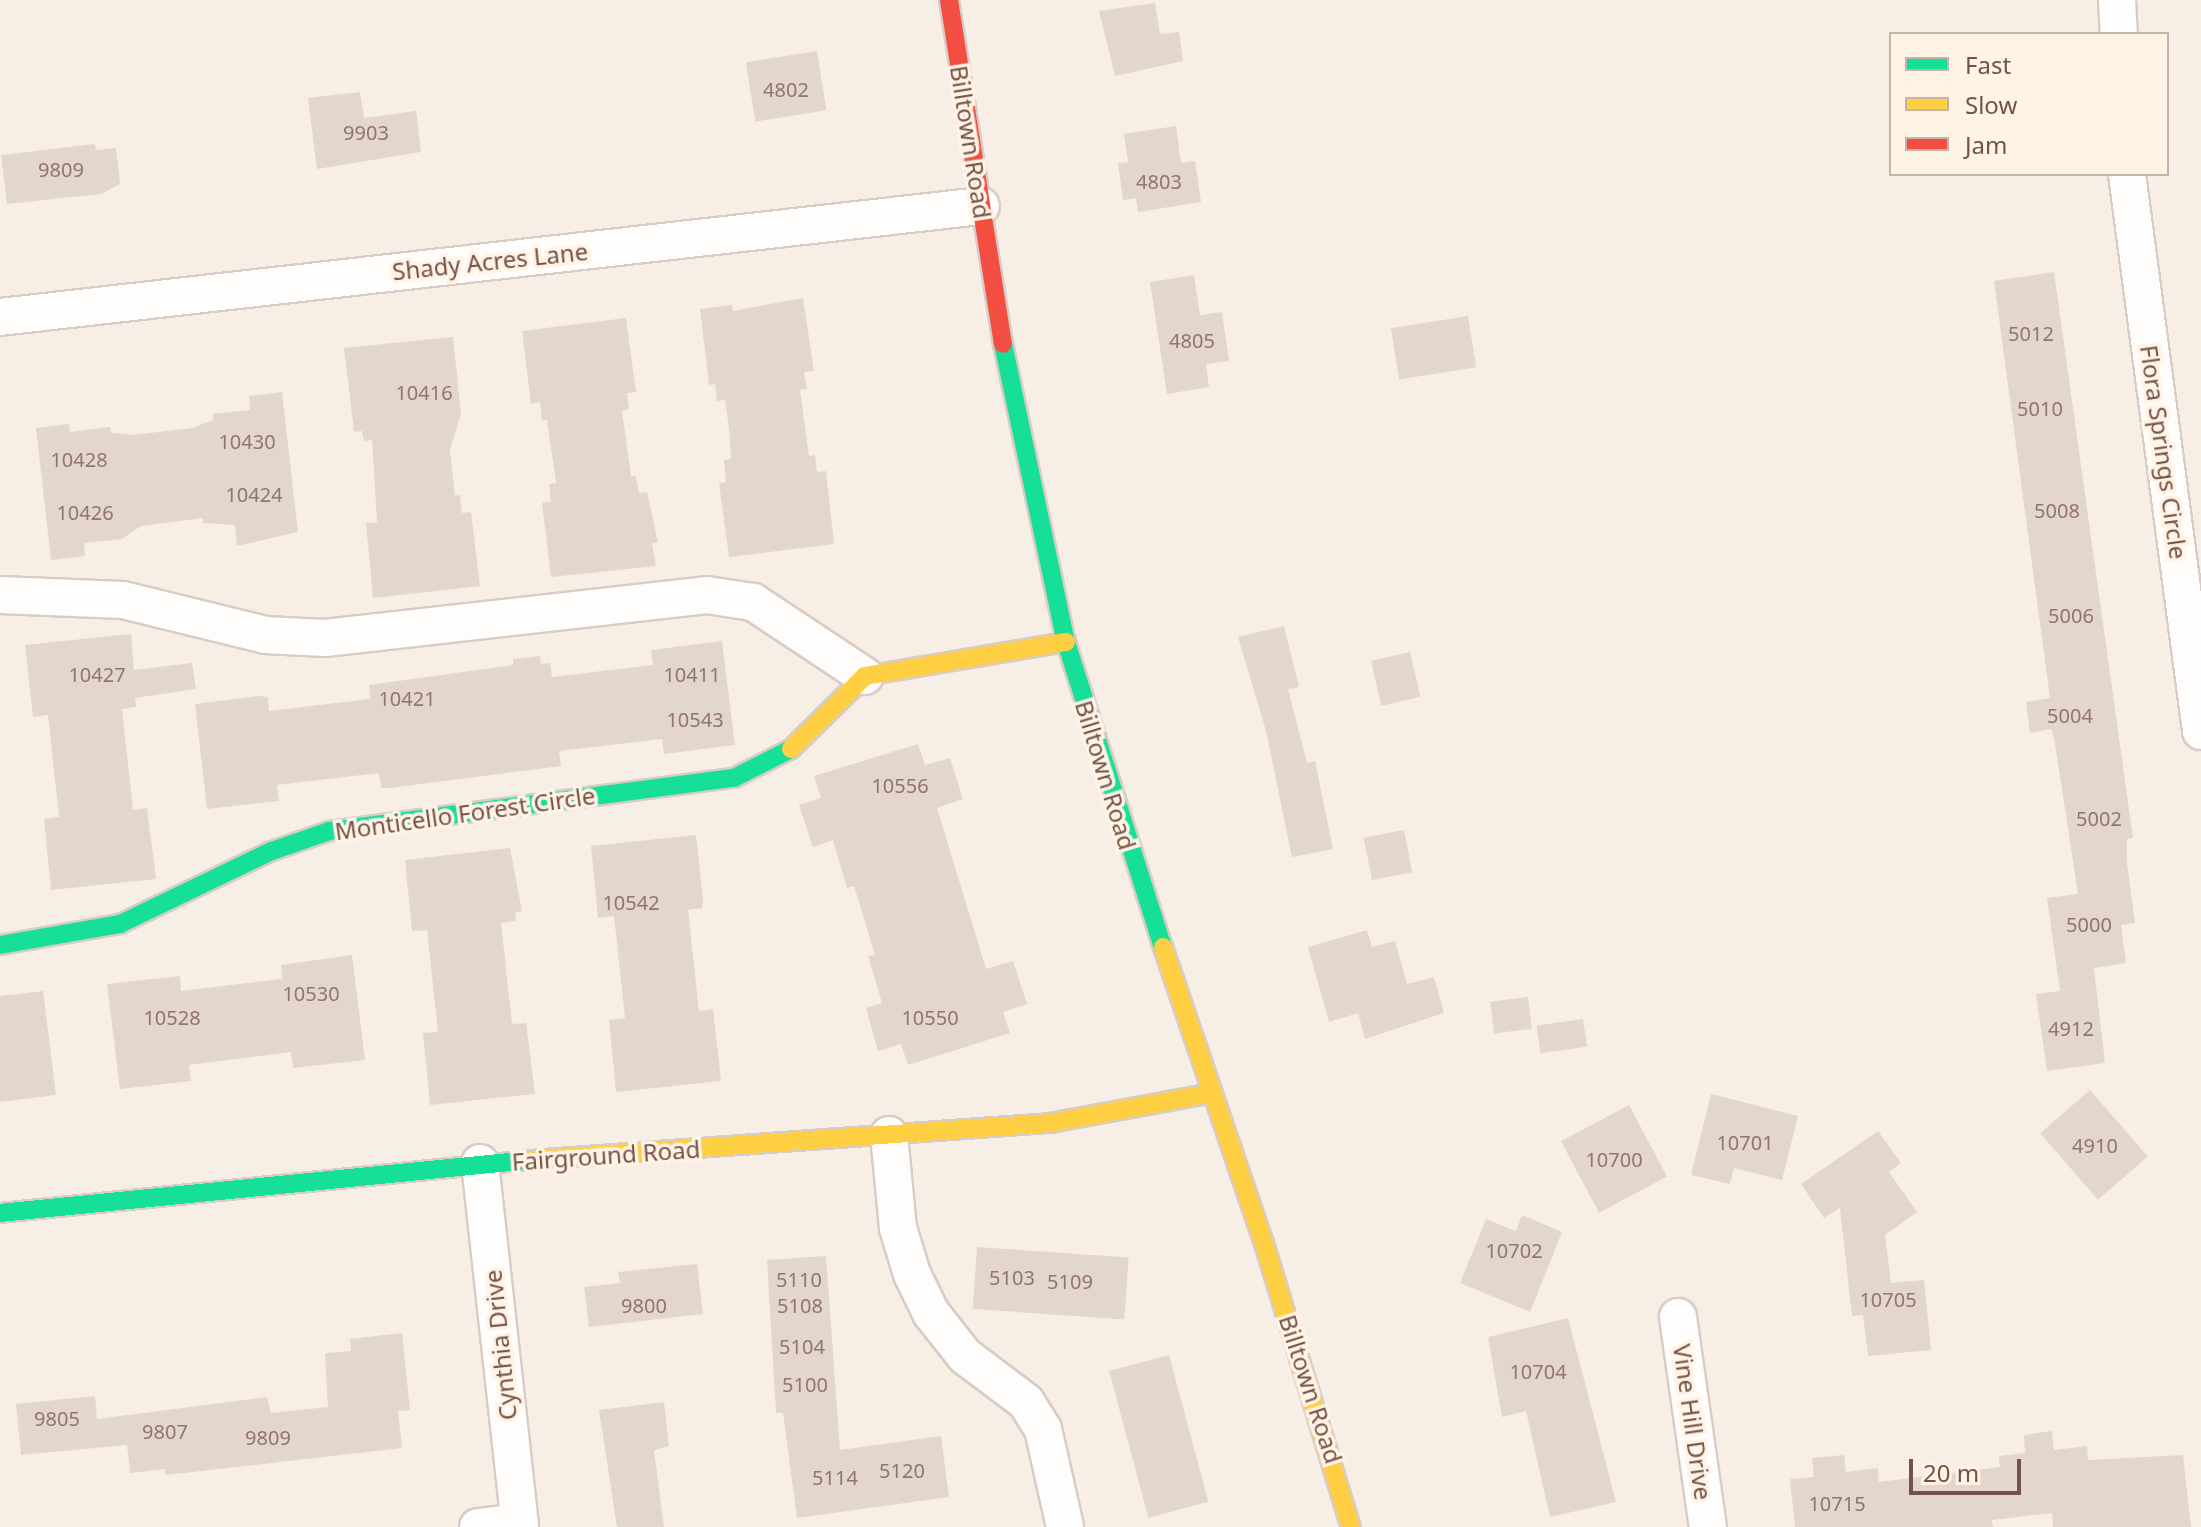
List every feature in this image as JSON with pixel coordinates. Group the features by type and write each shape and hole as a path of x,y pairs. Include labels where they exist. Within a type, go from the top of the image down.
{"street":[{"name":"Billtown Road","path":"949,0 1014,411 1066,642 1102,771 1212,1093 1351,1527"},
{"path":"2117,0 2119,32"},
{"name":"Flora Springs Circle","path":"2127,176 2201,731"},
{"name":"Shady Acres Lane","path":"0,317 981,206"},
{"path":"0,595 123,600 265,635 325,638 707,595 753,602 865,676 1066,642"},
{"name":"Monticello Forest Circle","path":"0,945 120,924 272,851 329,831 734,778 800,745 865,676"},
{"name":"Fairground Road","path":"0,1213 480,1163 1050,1123 1212,1093"},
{"path":"889,1135 898,1228 912,1274 931,1313 965,1356 1032,1411 1043,1429 1065,1527"},
{"name":"Cynthia Drive","path":"480,1163 520,1525"},
{"name":"Vine Hill Drive","path":"1678,1317 1708,1527"},
{"path":"478,1527 520,1525"}],"building":[{"path":"1155,3 1160,34 1179,32 1183,61 1115,76 1099,11"},
{"path":"817,51 826,110 755,122 746,62"},
{"path":"360,92 364,118 416,111 421,152 317,169 308,98"},
{"path":"1176,126 1181,163 1195,161 1201,202 1138,212 1136,198 1123,200 1118,163 1128,162 1124,134"},
{"path":"95,144 96,150 116,148 120,184 101,194 7,204 1,155"},
{"path":"2054,272 2133,838 2127,839 2127,863 2135,923 2121,925 2126,963 2094,968 2105,1063 2047,1071 2036,994 2060,991 2047,898 2078,894 2054,737 2051,729 2030,733 2026,702 2050,698 1994,281"},
{"path":"1194,275 1200,315 1222,312 1229,361 1206,364 1209,387 1167,394 1150,282"},
{"path":"803,298 814,371 804,372 807,389 800,390 809,456 815,455 817,472 826,471 834,544 729,557 719,483 726,482 724,460 731,459 729,429 725,400 717,401 715,384 709,385 700,309 732,305 733,311"},
{"path":"1468,316 1476,367 1399,380 1391,328"},
{"path":"626,318 636,392 627,393 629,409 622,411 631,476 636,476 639,493 647,492 658,542 652,543 656,566 551,577 542,503 551,502 549,484 556,483 547,420 542,421 540,402 531,404 522,331"},
{"path":"453,337 461,413 450,450 455,496 460,495 462,513 471,512 480,586 373,598 366,523 377,522 372,440 364,441 362,431 354,432 344,348"},
{"path":"282,392 298,532 237,546 235,525 203,523 203,518 141,526 122,539 84,543 85,556 51,560 36,428 69,424 70,432 110,427 111,433 133,435 192,428 213,420 213,414 250,410 249,396"},
{"path":"1284,626 1299,687 1288,689 1307,763 1315,761 1333,849 1292,857 1266,731 1238,637"},
{"path":"131,634 134,670 192,663 196,689 135,698 136,707 122,709 133,810 147,808 156,879 51,890 44,819 59,817 48,715 33,717 25,645"},
{"path":"722,641 735,745 664,754 662,739 559,751 561,766 390,788 381,788 379,773 277,785 279,801 207,809 195,704 258,696 268,697 269,711 370,699 369,685 513,665 513,659 540,656 541,664 550,663 552,677 653,665 651,650"},
{"path":"1410,652 1420,697 1381,706 1371,661"},
{"path":"918,744 925,765 950,758 963,799 937,808 986,969 1013,961 1027,1004 1003,1012 1010,1033 908,1065 901,1044 878,1051 866,1008 882,1003 868,956 875,955 854,886 847,888 833,840 813,847 799,805 821,798 814,776"},
{"path":"1404,830 1412,872 1372,880 1364,838"},
{"path":"696,835 703,899 702,908 688,910 699,1011 713,1009 721,1081 616,1092 609,1020 625,1018 614,916 598,918 591,846"},
{"path":"510,848 522,911 515,913 516,921 501,923 512,1024 526,1023 535,1094 430,1105 423,1033 438,1032 427,930 412,931 405,860"},
{"path":"1367,930 1372,947 1395,941 1407,984 1434,977 1444,1013 1365,1039 1358,1013 1329,1022 1308,947"},
{"path":"352,955 365,1060 293,1068 291,1052 189,1065 191,1081 120,1089 107,984 180,976 181,991 282,979 281,965"},
{"path":"43,991 56,1095 0,1102 0,996"},
{"path":"1528,997 1532,1029 1494,1033 1490,1002"},
{"path":"1583,1019 1587,1047 1540,1053 1536,1026"},
{"path":"2090,1090 2148,1156 2098,1200 2040,1133"},
{"path":"1711,1094 1798,1116 1782,1180 1734,1168 1730,1184 1691,1175"},
{"path":"1629,1105 1667,1177 1599,1213 1561,1141"},
{"path":"1878,1131 1901,1163 1889,1172 1917,1212 1885,1235 1891,1283 1924,1280 1931,1350 1868,1356 1863,1315 1852,1316 1840,1208 1824,1218 1801,1184"},
{"path":"1522,1215 1562,1232 1530,1312 1460,1283 1486,1219 1516,1231"},
{"path":"977,1247 1129,1258 1124,1319 973,1309"},
{"path":"826,1256 840,1450 941,1436 949,1497 797,1518 783,1413 776,1413 767,1260"},
{"path":"697,1264 703,1314 589,1327 584,1287 620,1283 618,1272"},
{"path":"1568,1318 1616,1502 1550,1517 1526,1411 1502,1417 1488,1337"},
{"path":"402,1333 410,1410 398,1411 402,1448 166,1475 165,1469 130,1473 127,1445 21,1455 16,1404 95,1396 97,1419 267,1397 271,1413 328,1407 325,1353 351,1351 350,1339"},
{"path":"1169,1355 1208,1502 1148,1518 1109,1371"},
{"path":"664,1402 669,1446 654,1450 664,1527 617,1527 599,1410"},
{"path":"2052,1431 2054,1450 2087,1446 2088,1460 2183,1455 2191,1527 2053,1527 2052,1513 1992,1520 1993,1527 1795,1527 1790,1479 1814,1477 1812,1458 1844,1455 1846,1472 1878,1468 1879,1482 2000,1467 1999,1456 2025,1453 2024,1435"}],"traffic: fast":[{"path":"1003,344 1066,642 1163,947"},
{"path":"0,945 120,924 272,851 329,831 734,778 791,749"},
{"path":"0,1213 529,1160"}],"traffic: slow":[{"path":"791,749 865,676 1066,642"},
{"path":"1163,947 1263,1240 1351,1527"},
{"path":"529,1160 1050,1123 1212,1093"}],"traffic: jam":[{"path":"949,0 1003,344"}]}
